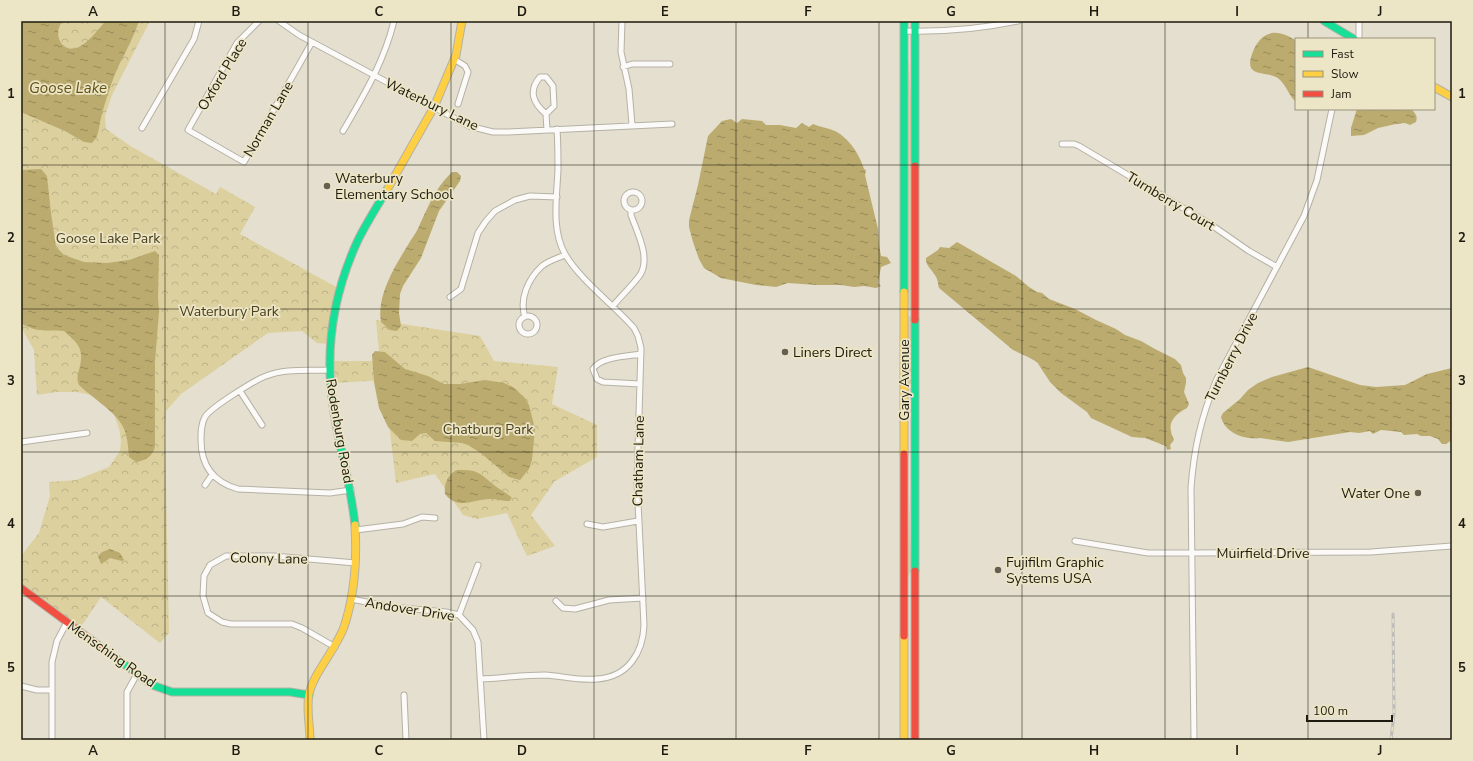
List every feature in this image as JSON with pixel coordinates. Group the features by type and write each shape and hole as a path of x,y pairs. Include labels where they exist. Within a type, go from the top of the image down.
{"main road":[{"name":"Rodenburg Road","path":"310,740 309,695 321,669 335,647 343,628 351,599 356,563 356,530 350,490 334,412 329,370 335,309 341,284 350,260 366,226 434,107 454,59 462,21"},
{"name":"Gary Avenue","path":"904,21 904,740"},
{"name":"Gary Avenue","path":"915,21 915,740"},
{"path":"1324,21 1352,38"},
{"path":"1435,87 1452,97"},
{"name":"Mensching Road","path":"21,588 152,685 172,692 183,693 290,692 309,695"}],"street":[{"path":"142,128 194,39 200,21"},
{"name":"Oxford Place","path":"188,130 237,43 260,21"},
{"name":"Waterbury Lane","path":"279,21 299,35 374,76 469,126 482,130 508,132 672,124"},
{"path":"343,131 374,76 385,51 394,21"},
{"path":"622,21 620,41 623,67 629,90 632,125"},
{"path":"904,31 955,31 991,27 1018,21"},
{"path":"1359,21 1359,38"},
{"name":"Norman Lane","path":"188,130 244,162 312,42"},
{"path":"454,59 465,66 468,72 458,104"},
{"path":"623,67 632,64 670,64"},
{"path":"546,114 554,106 553,86 546,77 540,77 536,81 533,90 535,103 546,114 547,130"},
{"name":"Turnberry Drive","path":"1194,740 1191,488 1198,432 1218,377 1300,225 1312,197 1332,110"},
{"name":"Chatham Lane","path":"480,679 544,675 599,679 617,673 626,668 637,654 642,644 644,625 638,521 637,468 641,354 640,342 636,332 625,319 581,275 565,254 558,239 557,129"},
{"name":"Turnberry Court","path":"1062,144 1074,144 1079,146 1210,224 1243,248 1277,267"},
{"path":"450,297 461,289 478,233 483,224 495,211 515,200 530,196 557,197"},
{"path":"613,306 640,274 643,264 642,249 631,215 632,210"},
{"path":"525,318 523,310 525,290 531,278 543,265 565,254"},
{"path":"640,384 602,382 597,379 593,369 602,361 641,354"},
{"path":"329,370 276,372 265,376 240,391 206,415 202,425 201,453 212,475 218,481 228,486 245,490 330,494 350,490"},
{"path":"240,391 262,425"},
{"path":"21,442 87,433"},
{"path":"205,485 212,475"},
{"path":"356,530 403,524 422,518 435,518"},
{"path":"587,524 603,528 638,521"},
{"name":"Muirfield Drive","path":"1075,541 1141,552 1192,553 1371,552 1452,546"},
{"name":"Colony Lane","path":"335,647 292,624 231,624 222,622 208,613 204,600 204,576 210,565 226,556 273,556 356,563"},
{"path":"458,615 478,565"},
{"path":"556,600 563,608 575,609 609,600 643,598"},
{"name":"Andover Drive","path":"351,599 392,607 446,612 458,615 473,630 476,637 484,740"},
{"path":"52,740 52,662 55,648 67,622"},
{"path":"127,740 127,692 137,674"},
{"path":"21,686 37,690 52,690"},
{"path":"404,696 406,740"}],"green space":[{"name":"Goose Lake Park","path":"21,21 150,21 112,95 105,116 106,129 132,147 216,194 220,187 255,207 240,234 338,288 330,344 317,343 302,331 268,333 181,394 166,411 165,433 169,633 160,643 101,597 78,631 21,588 21,556 39,533 50,496 49,482 76,480 109,467 120,451 121,441 119,428 111,407 91,395 77,392 56,392 37,395 34,350 21,327"},
{"path":"908,62 911,106 911,311 908,311"},
{"path":"908,316 911,316 912,356 911,379 908,393"},
{"name":"Chatburg Park","path":"376,320 480,336 494,361 558,367 552,404 597,425 597,457 555,481 531,515 555,546 527,556 507,513 477,519 463,515 435,474 396,483 384,380 335,383 334,361 380,361"},
{"path":"909,490 911,562 908,578"}],"water":[{"name":"Goose Lake","path":"21,21 63,21 58,32 60,42 64,46 73,49 86,42 106,21 139,21 109,90 98,134 92,143 84,142 65,131 21,112"},
{"path":"1279,33 1295,40 1295,101 1279,79 1274,76 1257,72 1250,66 1257,43 1269,34"},
{"path":"1357,110 1412,110 1417,118 1416,122 1410,125 1405,123 1396,124 1378,128 1364,135 1351,136 1351,128"},
{"path":"731,119 737,123 742,119 762,121 766,125 780,125 796,128 802,123 809,127 813,124 835,131 849,142 866,170 865,175 878,229 881,256 887,257 891,263 881,267 878,283 881,286 876,288 864,286 854,287 841,285 788,283 776,287 756,285 721,278 704,268 693,242 689,227 689,220 708,136 722,121"},
{"path":"41,169 47,176 56,247 64,255 84,262 107,263 129,260 155,251 159,255 159,312 155,362 155,446 153,453 142,460 136,462 129,457 128,443 121,423 110,411 79,385 77,378 81,354 76,342 64,331 37,330 21,323 21,170"},
{"path":"452,172 457,172 461,176 460,181 439,211 421,258 403,286 400,294 399,313 401,326 397,331 390,330 381,322 380,311 389,279 417,230 433,196"},
{"path":"957,242 1016,276 1029,287 1042,293 1049,299 1075,309 1175,359 1181,365 1186,378 1184,392 1189,404 1187,408 1175,417 1171,423 1170,427 1174,440 1170,445 1171,449 1167,450 1166,446 1145,438 1132,437 1091,418 1087,412 1061,393 1050,382 1037,362 1013,350 939,288 936,276 928,266 926,258 940,247 949,248"},
{"path":"375,351 385,352 405,369 428,376 444,384 460,384 485,380 504,383 513,387 524,397 529,405 535,429 532,460 529,469 520,480 509,477 482,454 468,445 462,443 435,441 426,433 420,434 412,441 401,440 388,427 379,408 374,382 372,355"},
{"path":"1308,367 1360,385 1376,387 1405,385 1427,374 1452,368 1452,440 1446,444 1442,444 1438,439 1430,436 1421,436 1417,434 1404,435 1401,432 1381,430 1373,434 1370,431 1359,433 1350,432 1288,442 1248,438 1231,431 1223,423 1221,417 1223,413 1258,383 1272,377"},
{"path":"457,470 474,471 478,473 512,498 509,501 483,499 466,503 455,502 445,494 445,490 449,477"},
{"path":"110,549 120,553 124,560 122,561 110,558 101,564 98,556 102,552"}],"railway":[{"path":"1391,740 1394,713 1393,614"}],"traffic: fast":[{"path":"904,21 904,292"},
{"path":"915,21 915,166"},
{"path":"1324,21 1352,38"},
{"path":"355,525 331,390 330,368 333,324 342,281 349,260 361,233 388,188"},
{"path":"915,320 915,571"},
{"path":"117,659 152,685 172,692 290,692 309,695"}],"traffic: slow":[{"path":"388,188 434,107 456,55 462,21"},
{"path":"1435,88 1452,97"},
{"path":"904,292 904,454"},
{"path":"310,740 308,711 309,694 315,678 340,636 351,602 356,551 355,525"},
{"path":"904,636 904,740"}],"traffic: jam":[{"path":"915,166 915,320"},
{"path":"904,454 904,636"},
{"path":"915,571 915,740"},
{"path":"21,588 117,659"}],"place":[{"name":"Waterbury Elementary School","path":"327,186"},
{"name":"Liners Direct","path":"785,352"},
{"name":"Water One","path":"1418,493"},
{"name":"Fujifilm Graphic Systems USA","path":"998,570"}],"park label":[{"name":"Waterbury Park","path":"229,311"}]}
